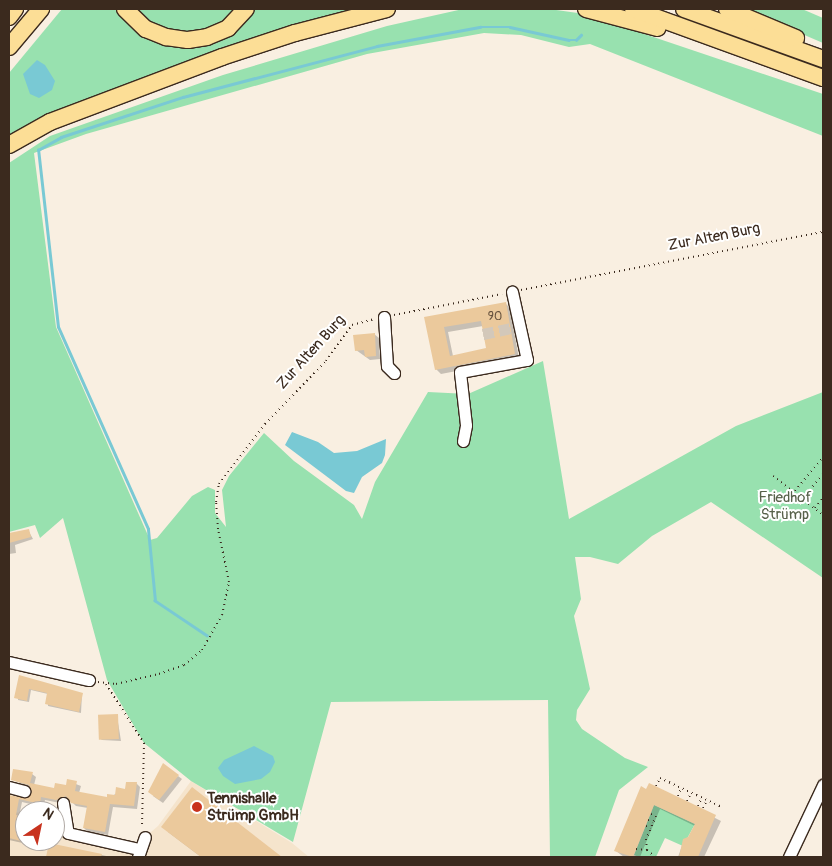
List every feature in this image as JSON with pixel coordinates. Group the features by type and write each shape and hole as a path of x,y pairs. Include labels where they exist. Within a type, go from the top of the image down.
{"highway":[{"path":"9,17 15,9"},
{"path":"9,47 41,9"},
{"path":"125,9 146,29 166,37 188,40 207,37 228,28 246,9"},
{"path":"9,145 50,122 222,56 295,33 387,9"},
{"path":"586,9 761,56"},
{"path":"633,9 823,78"},
{"path":"684,9 823,59"},
{"path":"728,9 823,50"}],"street":[{"path":"463,441 466,425 460,372 527,360 516,327 512,292"},
{"path":"384,317 387,366 394,373"},
{"path":"9,662 89,680"},
{"path":"789,857 823,785"},
{"path":"9,787 24,791"},
{"path":"65,815 68,833 138,853 145,837"}],"path":[{"name":"Zur Alten Burg","path":"145,837 140,822 144,743 106,684 175,668 202,650 222,615 229,582 218,529 216,502 219,484 264,424 326,362 352,325 384,317 823,232"},
{"path":"795,491 823,456"},
{"path":"803,498 823,474"},
{"path":"773,476 795,491 823,516"},
{"path":"815,508 823,498"},
{"path":"656,786 660,778 722,807"},
{"path":"678,796 681,788"},
{"path":"687,801 691,792"},
{"path":"698,806 702,798"},
{"path":"703,808 707,800"},
{"path":"647,850 646,840 656,816 651,814"},
{"path":"648,820 653,822"},
{"path":"646,826 651,828"},
{"path":"636,849 647,850 655,857"}],"shaded area":[{"path":"191,781 292,843 309,857 9,857 9,811 15,812 15,851 65,851 65,823 68,836 130,850 158,826"}],"green space":[{"path":"62,9 379,9 9,140 9,73"},
{"name":"Friedhof Strümp","path":"463,9 549,9 585,14 823,94 823,136 590,44 569,47 521,35 484,33 367,54 86,134 34,153 56,327 150,540 157,538 192,496 208,487 215,490 215,513 226,527 222,490 229,476 264,433 294,461 354,505 362,519 375,482 428,392 468,394 543,361 569,519 736,426 823,392 823,578 711,502 652,536 618,564 590,557 575,557 581,599 574,616 590,689 577,710 576,720 582,729 625,758 648,767 619,790 595,857 550,857 548,700 331,702 293,842 191,781 144,743 107,680 63,518 40,538 35,525 9,532 9,163 50,136 223,75 387,26"},
{"path":"744,9 802,9 823,18 823,43"},
{"path":"654,805 695,824 683,846 665,838 656,857 639,857 634,855"}],"water":[{"path":"37,60 45,65 55,81 52,90 39,98 30,94 23,74"},
{"path":"292,432 318,442 334,453 357,451 386,439 385,455 382,463 362,477 354,493 346,491 285,445"},
{"path":"254,746 273,756 275,762 270,772 261,779 235,784 223,776 218,768 224,760"}],"building":[{"path":"506,302 515,354 435,370 424,317","holes":["481,321 486,348 450,356 444,327"]},
{"path":"375,333 376,356 365,357 364,350 355,351 353,335"},
{"path":"29,529 31,537 9,543 9,533"},
{"path":"19,675 83,693 79,712 45,704 47,693 29,689 27,701 14,698"},
{"path":"118,714 119,739 99,740 98,715"},
{"path":"163,763 179,775 159,800 148,792"},
{"path":"13,769 33,772 30,783 54,788 55,783 66,785 67,779 77,781 75,791 107,797 107,794 115,795 116,787 125,789 126,782 137,782 134,806 110,804 105,832 83,828 87,806 71,803 66,796 56,800 41,797 40,801 19,799 19,801 15,801 15,840 9,838 9,795 25,798 31,792 29,785 11,780"},
{"path":"649,783 716,815 698,857 679,857 683,839 688,837 695,824 654,805 633,857 614,851 641,786 646,789"},
{"name":"Tennishalle Strümp GmbH","path":"192,787 282,857 201,857 161,827"},
{"path":"65,846 102,854 101,857 46,857 47,851 65,851"}],"waterway":[{"path":"207,636 155,601 148,529 58,327 38,150 61,137 183,97 377,46 480,27 510,27 569,40 576,40 581,35"}],"tunnel":[{"path":"483,334 511,328"}],"place":[{"name":"Tennishalle Strümp GmbH","path":"197,807"}]}
